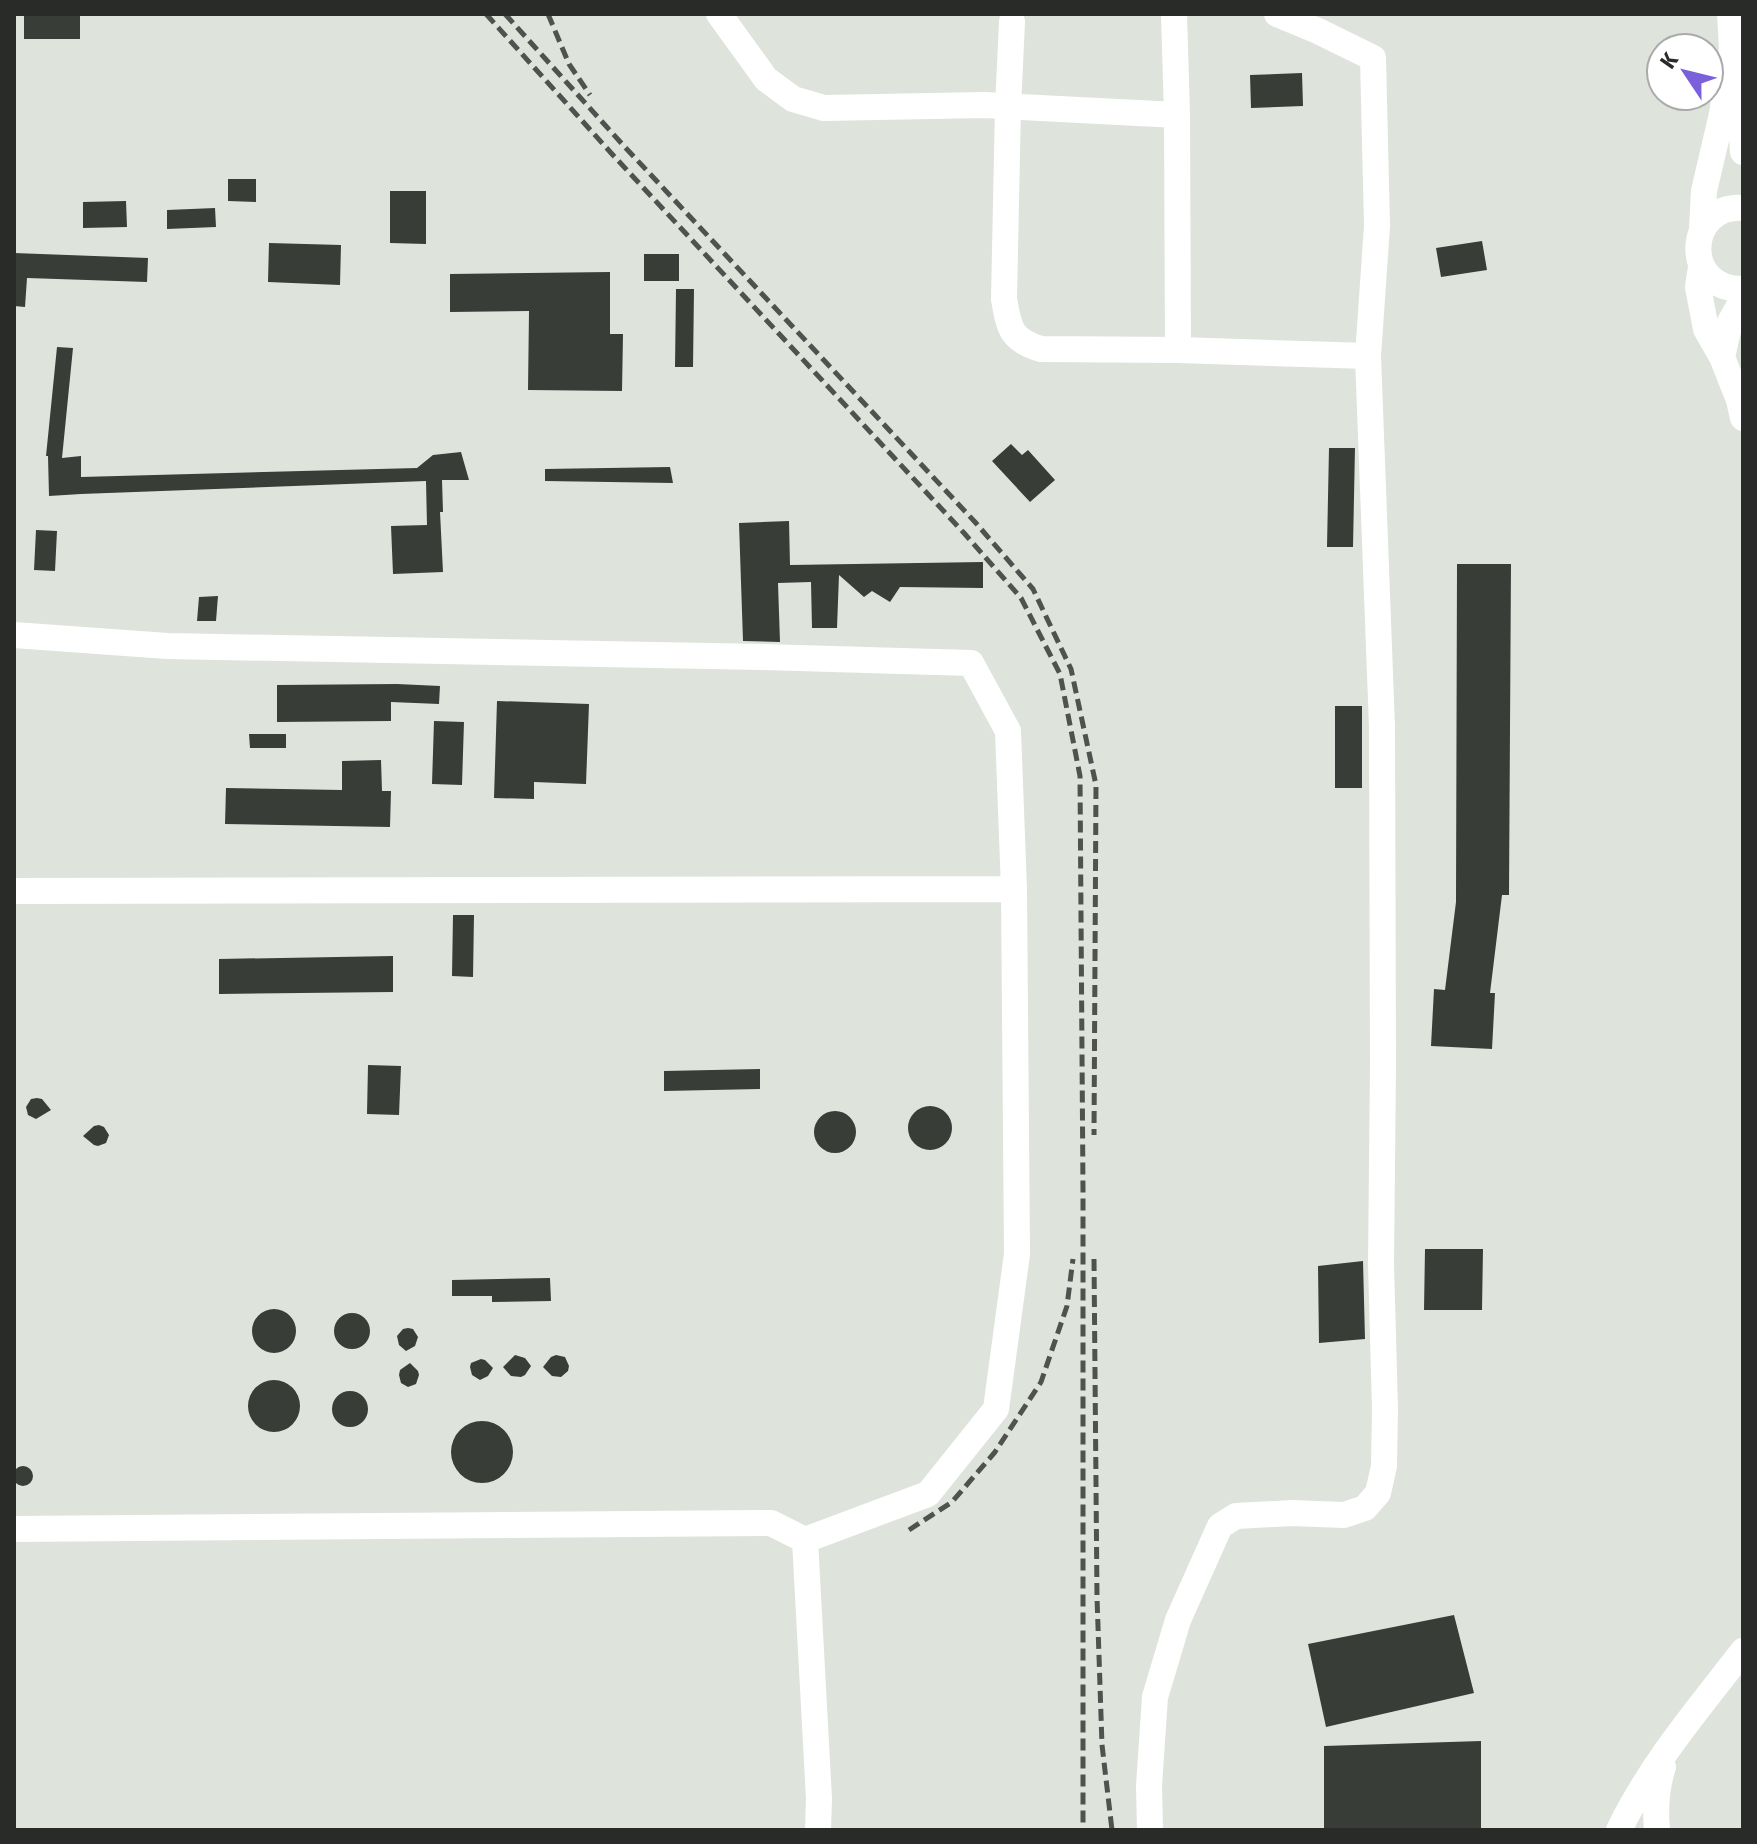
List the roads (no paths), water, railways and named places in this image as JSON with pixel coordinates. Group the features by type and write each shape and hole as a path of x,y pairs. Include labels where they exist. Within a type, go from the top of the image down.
{"street":[{"path":"719,14 766,79 793,99 824,108 1008,107 1177,115"},
{"path":"1174,14 1178,350"},
{"path":"1150,1830 1149,1786 1155,1697 1178,1620 1220,1526 1236,1516 1292,1513 1344,1515 1365,1508 1378,1493 1384,1466 1381,1264 1382,727 1368,356 1377,226 1373,58 1277,14"},
{"path":"1730,14 1740,89 1743,152"},
{"path":"1012,22 1004,299 1009,330 1025,345 1041,349 1368,356"},
{"path":"1732,46 1722,114 1704,191 1698,256 1701,267 1710,279 1726,288 1743,289"},
{"path":"1702,229 1720,213 1730,208 1743,208"},
{"path":"1701,267 1698,287 1706,329 1722,357 1743,418"},
{"path":"1722,357 1730,322 1743,299"},
{"path":"14,635 167,646 971,663 1008,731 1014,889 1017,1254 996,1409 928,1494 805,1540 771,1523 14,1529"},
{"path":"14,891 1014,889"},
{"path":"805,1540 818,1830"},
{"path":"1619,1830 1631,1805 1670,1744 1743,1651"},
{"path":"1657,1830 1657,1785 1670,1744"}],"railway":[{"path":"486,14 1021,598 1060,674 1080,776 1083,1830"},
{"path":"505,14 975,522 1033,589 1071,669 1096,785 1094,1135"},
{"path":"548,14 569,64 590,95"},
{"path":"909,1530 952,1502 995,1452 1041,1382 1067,1306 1073,1259"},
{"path":"1094,1259 1097,1597 1102,1745 1112,1830"}]}
